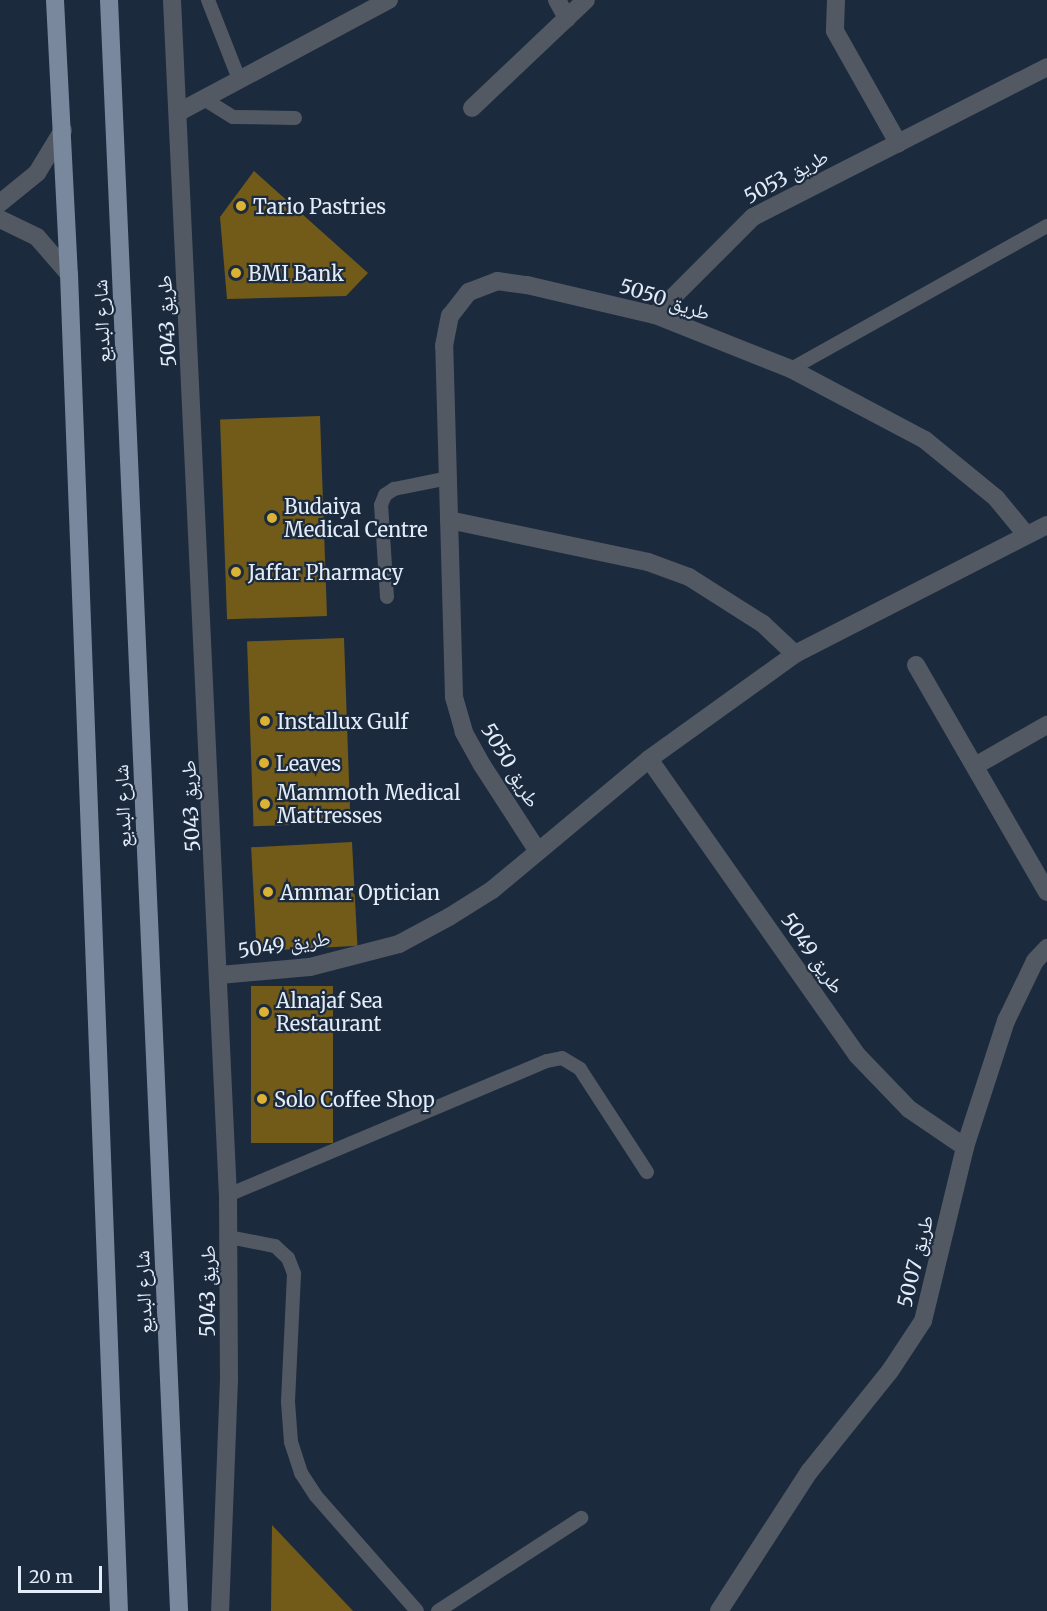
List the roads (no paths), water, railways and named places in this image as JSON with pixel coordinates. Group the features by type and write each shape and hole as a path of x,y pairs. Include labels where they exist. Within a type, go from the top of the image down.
{"main road":[{"name":"شارع البديع","path":"55,0 69,274 119,1611"},
{"name":"شارع البديع","path":"109,0 179,1611"}],"street":[{"name":"طريق 5043","path":"172,0 220,975 228,1195 229,1379 220,1611"},
{"path":"179,112 389,0"},
{"path":"557,0 567,18"},
{"path":"472,108 586,0"},
{"path":"836,0 835,31 898,143"},
{"name":"طريق 5053","path":"655,315 753,217 1047,67"},
{"path":"0,203 37,173 63,130"},
{"path":"0,219 37,237 69,274"},
{"name":"طريق 5050","path":"537,850 482,765 464,732 454,696 444,346 450,316 469,292 497,281 527,285 655,315 790,369 925,440 996,498 1025,533"},
{"path":"449,520 648,562 689,577 754,617 795,654"},
{"name":"طريق 5049","path":"220,975 310,968 399,944 492,890 537,850 649,759 795,654 1025,533 1047,525"},
{"path":"916,665 1047,892"},
{"path":"975,766 1047,725"},
{"name":"طريق 5049","path":"649,759 857,1055 909,1109 965,1147"},
{"name":"طريق 5007","path":"719,1611 809,1472 890,1371 922,1322 965,1147 1006,1021 1035,961 1047,948"}],"lane":[{"path":"208,0 239,79"},
{"path":"204,99 233,117 295,118"},
{"path":"790,369 1047,226"},
{"path":"387,597 381,505 385,495 394,489 448,478"},
{"path":"228,1195 547,1061 562,1058 580,1069 647,1172"},
{"path":"229,1237 275,1246 288,1258 294,1274 288,1402 291,1442 301,1473 316,1496 417,1611"},
{"path":"438,1611 581,1518"}],"place":[{"name":"Tario Pastries","path":"241,206"},
{"name":"BMI Bank","path":"236,273"},
{"name":"Budaiya Medical Centre","path":"272,518"},
{"name":"Jaffar Pharmacy","path":"236,572"},
{"name":"Installux Gulf","path":"265,721"},
{"name":"Leaves","path":"264,763"},
{"name":"Mammoth Medical Mattresses","path":"265,804"},
{"name":"Ammar Optician","path":"268,892"},
{"name":"Alnajaf Sea Restaurant","path":"264,1012"},
{"name":"Solo Coffee Shop","path":"262,1099"}]}
